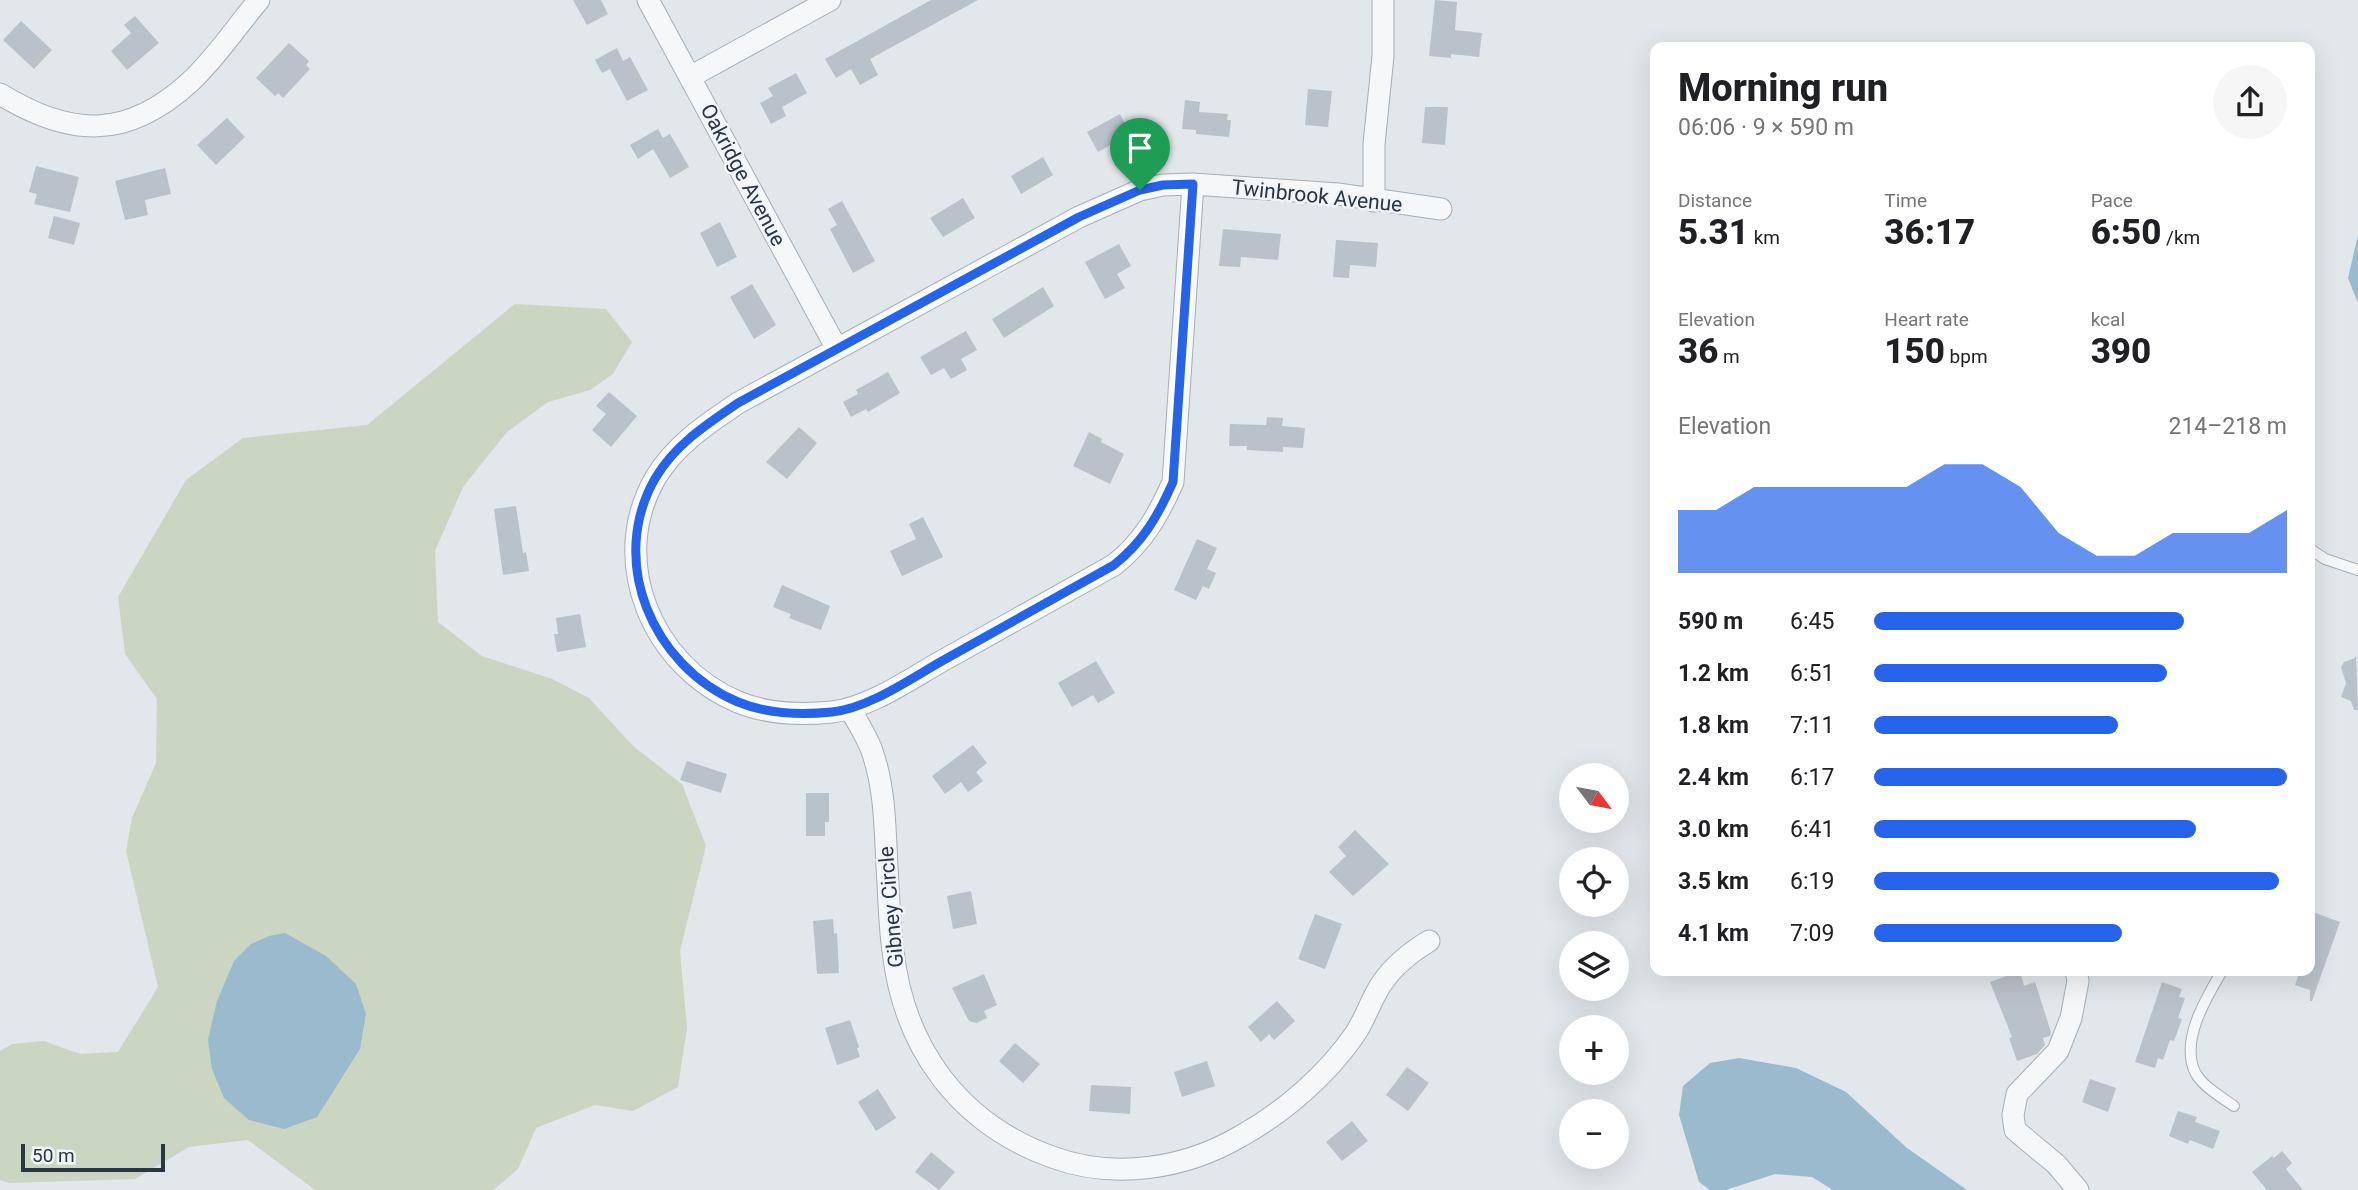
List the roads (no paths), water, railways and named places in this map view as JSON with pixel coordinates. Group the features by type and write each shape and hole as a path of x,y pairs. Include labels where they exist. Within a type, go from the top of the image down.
{"street":[{"path":"0,94 44,118 78,126 112,125 156,110 191,81 259,0"},
{"name":"Oakridge Avenue","path":"648,0 837,349"},
{"path":"690,77 830,0"},
{"path":"1374,201 1374,144 1383,56 1383,0"},
{"name":"Twinbrook Avenue","path":"1193,184 1173,482 1157,517 1132,551 1114,565 900,685 850,709 831,712 786,712 741,703 719,693 667,648 646,608 635,564 639,519 646,498 668,459 701,428 738,403 1079,217 1140,190 1163,185 1193,184 1338,194 1441,209"},
{"name":"Gibney Circle","path":"850,709 872,750 879,775 893,953 907,1016 923,1050 943,1081 968,1108 997,1131 1029,1149 1064,1161 1100,1168 1137,1169 1173,1164 1209,1153 1242,1136 1279,1111 1314,1082 1357,1032 1387,976 1408,954 1429,941"},
{"path":"2077,976 2071,1018 2058,1051 2017,1094 2013,1115 2015,1130 2056,1164 2078,1190"}],"lane":[{"path":"2315,552 2325,559 2358,570"},
{"path":"2219,976 2209,993 2193,1034 2190,1057 2197,1075 2216,1095 2234,1106"}],"water":[{"path":"2358,235 2358,303 2348,278"},
{"path":"285,933 326,956 356,984 366,1014 360,1049 317,1117 284,1129 249,1120 224,1098 212,1069 208,1040 217,1001 234,961 251,944"},
{"path":"1739,1058 1796,1068 1846,1092 1907,1148 1967,1190 1833,1190 1812,1177 1775,1174 1726,1190 1710,1190 1699,1182 1679,1115 1683,1086 1710,1063"}]}
